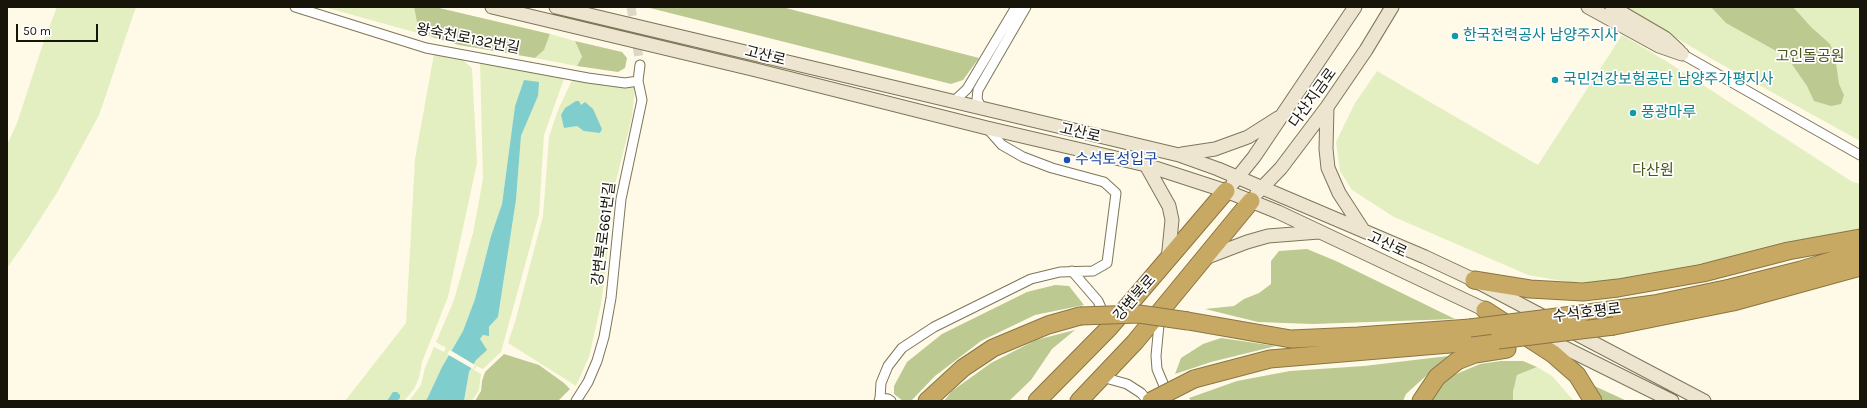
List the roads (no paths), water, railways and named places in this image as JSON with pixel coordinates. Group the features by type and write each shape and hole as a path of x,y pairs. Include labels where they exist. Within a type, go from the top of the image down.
{"highway":[{"name":"강변북로","path":"1037,401 1109,328 1226,190"},
{"name":"강변북로","path":"1079,401 1136,342 1251,201"},
{"path":"1474,280 1530,289 1583,292 1618,288 1703,273 1788,252 1860,238"},
{"name":"수석호평로","path":"927,401 963,368 993,348 1048,325 1080,316 1139,314 1291,338 1358,336 1470,328 1654,304 1730,288 1801,270 1860,252"},
{"name":"수석호평로","path":"1149,401 1194,379 1270,359 1308,355 1502,344 1614,326 1733,302 1860,267"},
{"path":"1485,310 1553,354 1577,374 1593,401"},
{"path":"1421,401 1437,377 1457,361 1502,344"}],"street":[{"name":"왕숙천로132번길","path":"295,7 426,48 588,78 625,83 638,81"},
{"name":"고산로","path":"492,7 756,70 987,128 1146,165 1226,190 1323,232 1584,356 1672,401"},
{"name":"고산로","path":"556,7 576,10 982,109 1179,155 1237,177 1363,230 1474,280 1704,401"},
{"path":"603,7 613,20"},
{"path":"953,102 967,89 1016,7"},
{"path":"982,109 977,99 978,90 1026,7"},
{"name":"다산지금로","path":"1226,190 1254,157 1355,7"},
{"name":"다산지금로","path":"1251,201 1281,168 1327,107 1366,50 1392,7"},
{"path":"1588,7 1659,46 1682,54 1860,155"},
{"path":"1612,7 1664,38 1682,54"},
{"path":"573,27 576,10"},
{"name":"강변북로661번길","path":"576,401 588,382 597,361 604,337 611,298 621,199 642,100 638,81 640,65"},
{"path":"1327,107 1326,150 1328,168 1339,193 1363,230"},
{"path":"1179,155 1215,149 1248,137 1283,114"},
{"path":"891,401 888,399 880,400 881,383 888,366 902,348 934,327 1031,279 1060,272 1092,271 1107,263 1116,193 1104,182 1052,168 1023,157 1002,145 987,128"},
{"path":"1146,165 1169,206 1172,220 1168,260"},
{"path":"1205,258 1247,242 1268,236 1290,233 1323,232"},
{"path":"1072,271 1098,301 1109,328"},
{"path":"1160,314 1156,356 1157,370 1165,388 1166,401"},
{"path":"1102,377 1127,384 1141,393 1149,401"}],"water":[{"path":"524,80 539,82 538,96 521,136 516,200 498,317 489,327 489,336 483,335 480,339 487,350 476,360 469,372 464,401 424,401 427,399 442,367 463,331 475,299 491,236 502,204 515,106"},
{"path":"576,101 579,101 581,105 585,102 593,109 602,129 600,133 584,131 577,126 564,128 561,115 565,108"},
{"path":"393,392 397,392 400,395 400,398 397,401 387,401"}],"tunnel":[{"path":"631,7 640,65"}],"place":[{"name":"한국전력공사 남양주지사","path":"1455,36"},
{"name":"국민건강보험공단 남양주가평지사","path":"1555,80"},
{"name":"풍광마루","path":"1633,113"},
{"name":"수석토성입구","path":"1067,160"}],"park label":[{"name":"고인돌공원","path":"1810,57"},
{"name":"다산원","path":"1653,171"}]}
